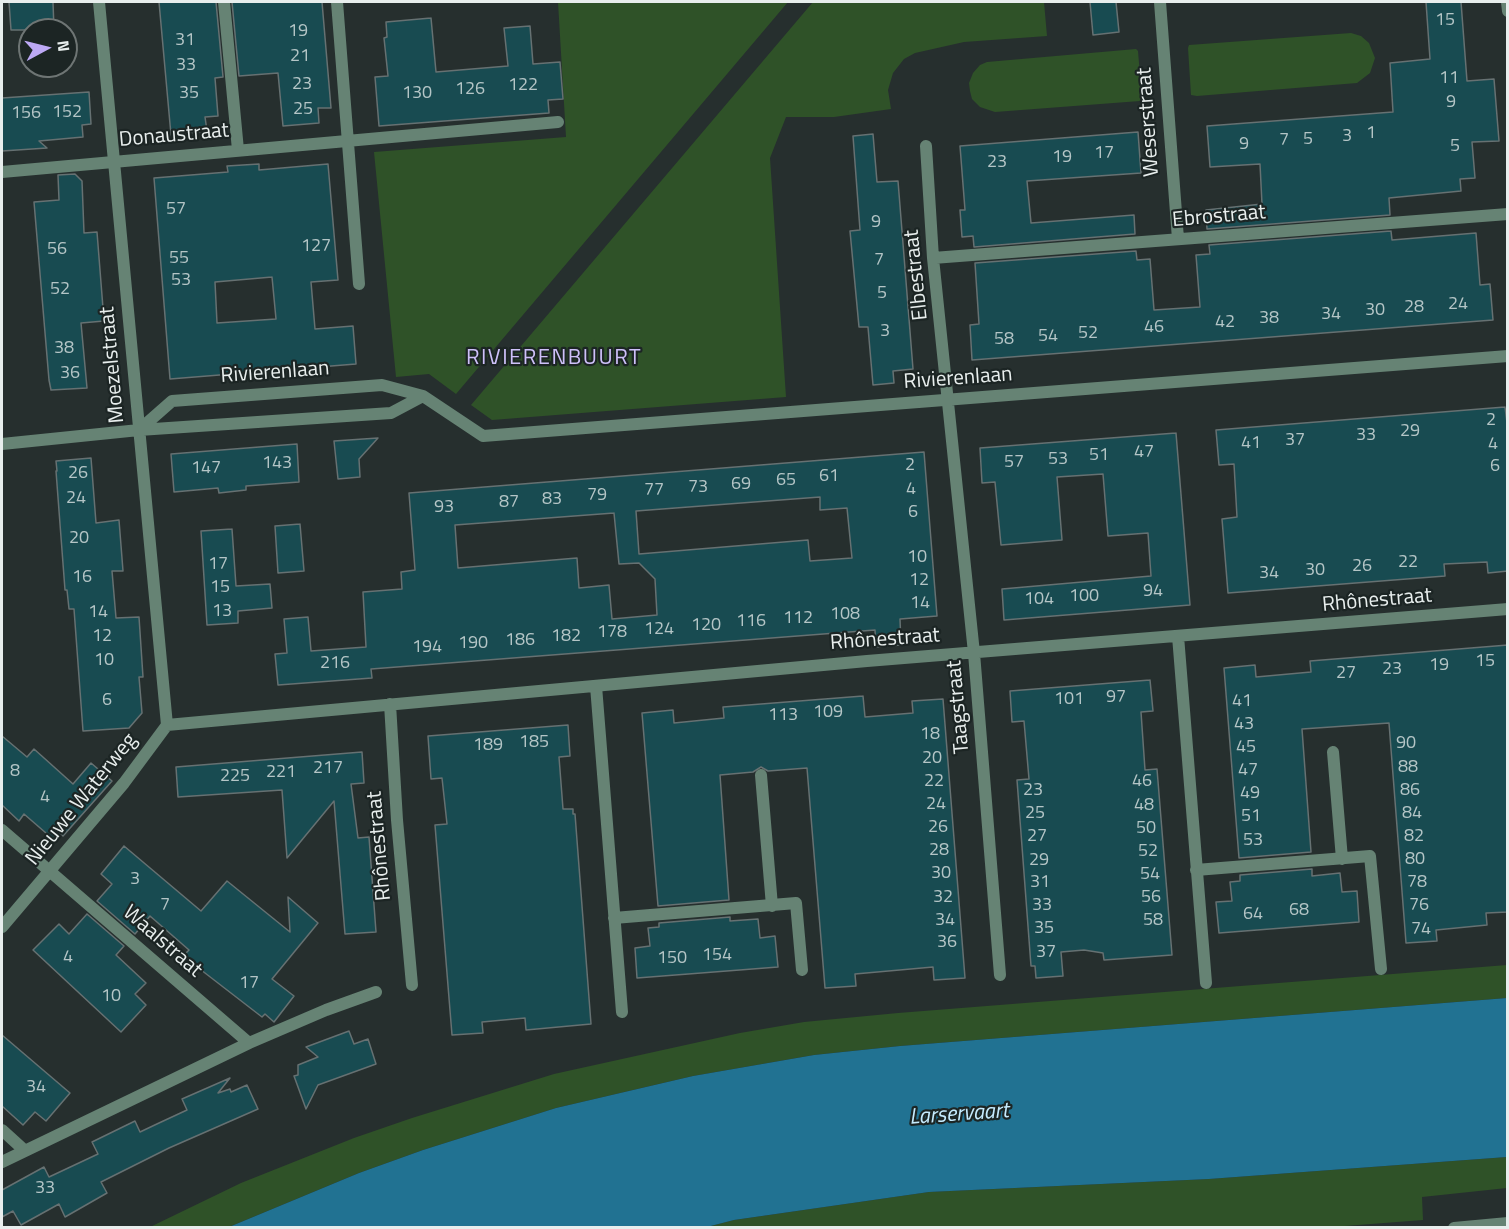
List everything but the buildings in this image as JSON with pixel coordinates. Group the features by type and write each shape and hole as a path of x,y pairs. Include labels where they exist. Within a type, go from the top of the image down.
{"street":[{"name":"Moezelstraat","path":"99,2 167,725"},
{"path":"224,2 237,150"},
{"path":"337,2 359,284"},
{"name":"Weserstraat","path":"1160,2 1178,239"},
{"path":"1507,2 1508,11"},
{"name":"Donaustraat","path":"2,172 558,122"},
{"name":"Elbestraat","path":"926,146 933,258 950,399"},
{"name":"Ebrostraat","path":"933,258 1508,214"},
{"name":"Rivierenlaan","path":"139,430 172,400 382,385 423,396 483,436 1508,356"},
{"path":"2,444 139,430 391,413 423,396"},
{"name":"Taagstraat","path":"950,399 961,535 974,653 1000,975"},
{"name":"Rhônestraat","path":"167,725 867,661 1508,609"},
{"path":"1178,636 1206,982"},
{"path":"596,686 622,1012"},
{"name":"Rhônestraat","path":"390,704 397,820 412,985"},
{"name":"Nieuwe Waterweg","path":"2,927 124,783 167,725"},
{"path":"1334,752 1342,859"},
{"path":"761,775 772,906"},
{"name":"Waalstraat","path":"2,830 249,1043"},
{"path":"1196,870 1370,856 1381,969"},
{"path":"614,918 796,903 801,970"},
{"path":"2,1162 249,1043 326,1010 376,992"},
{"path":"2,1130 24,1150"},
{"path":"1454,1227 1508,1223"}],"green space":[{"path":"558,2 788,2 456,394 429,374 396,377 374,152 566,137"},
{"path":"813,2 1044,2 1047,36 964,42 915,53 904,59 893,73 888,90 891,109 834,117 786,117 770,158 786,397 492,420 471,405"},
{"path":"1351,33 1361,36 1369,43 1375,58 1370,73 1357,83 1191,95 1189,45"},
{"path":"1136,49 1142,99 1140,101 995,112 980,107 972,99 969,83 973,73 980,65 987,62"},
{"path":"1507,965 1507,998 900,1046 814,1055 693,1076 556,1108 423,1150 359,1173 229,1227 148,1228 241,1183 354,1138 412,1118 554,1074 740,1033 804,1022 898,1013"},
{"path":"1507,1157 1507,1188 1422,1197 1423,1220 1319,1228 703,1228 734,1220 929,1192 1209,1179"}],"water":[{"name":"Larservaart","path":"1507,998 1507,1157 1209,1179 929,1192 734,1220 703,1228 229,1227 359,1173 423,1150 556,1108 693,1076 814,1055 900,1046"}],"district":[{"name":"RIVIERENBUURT","path":"554,359"}]}
